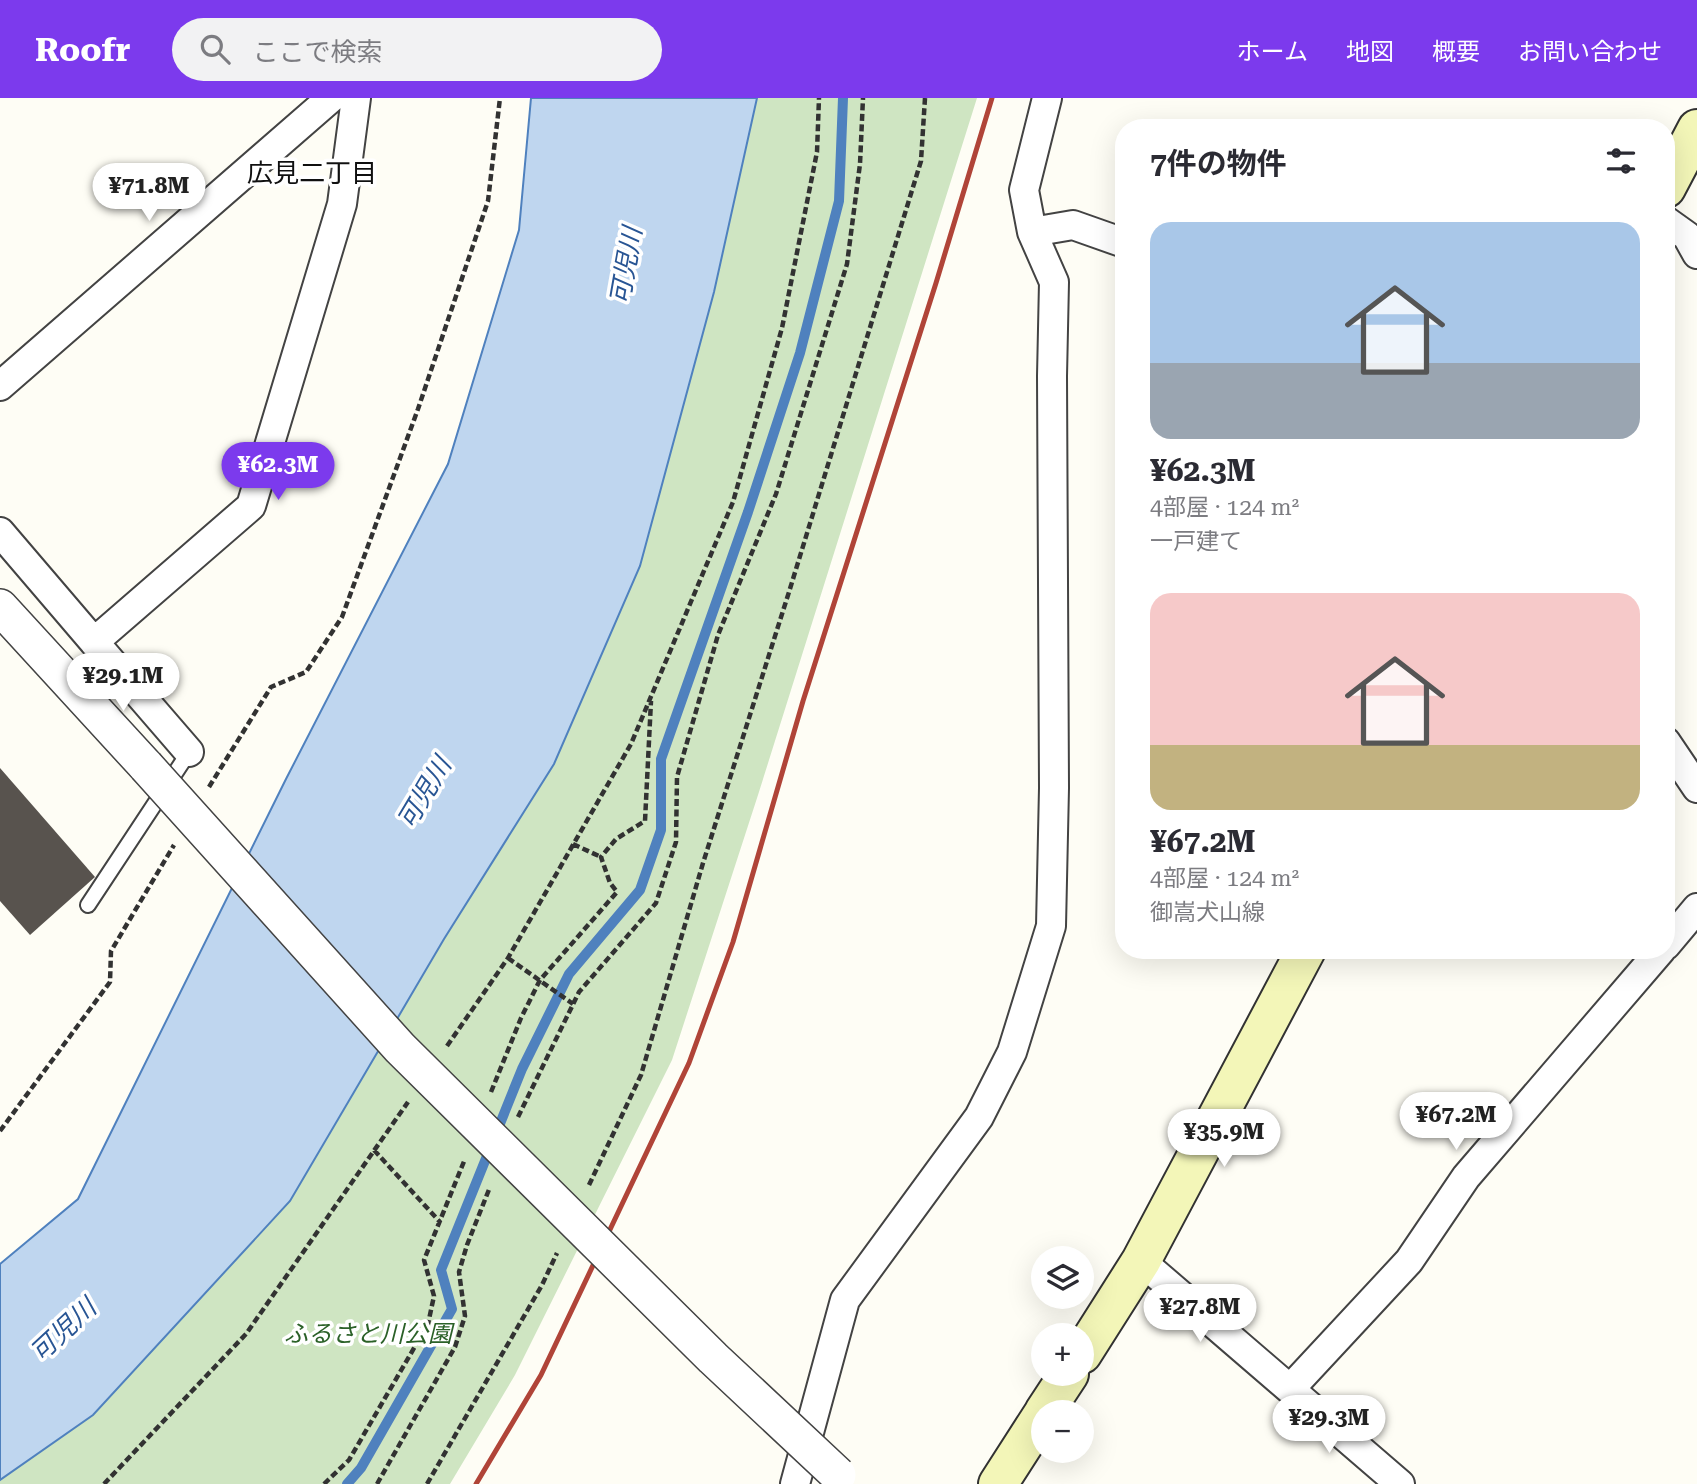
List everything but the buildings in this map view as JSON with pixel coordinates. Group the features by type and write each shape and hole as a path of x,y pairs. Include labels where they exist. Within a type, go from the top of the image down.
{"main road":[{"path":"1675,171 1697,129"},
{"path":"1094,1335 1141,1261 1302,959"},
{"path":"998,1484 1031,1433"}],"street":[{"path":"0,386 331,98"},
{"path":"94,642 251,506 342,204 356,98"},
{"path":"795,1484 845,1300 979,1117 1012,1052 1051,926 1054,788 1054,282 1032,232 1024,190 1047,98"},
{"path":"1032,232 1073,225 1115,240"},
{"path":"1675,228 1686,236 1697,254"},
{"path":"0,532 189,752"},
{"path":"0,607 400,1048 713,1358 843,1479"},
{"path":"1675,755 1697,788"},
{"path":"1675,934 1697,908"},
{"path":"1290,1389 1409,1261 1466,1177 1653,959"},
{"path":"1141,1261 1400,1484"}],"lane":[{"path":"88,905 189,752"}],"path":[{"path":"209,787 271,687 306,672 342,617 418,409 488,201 500,98"},
{"path":"445,1048 508,958 631,744 733,502 782,328 817,152 819,98"},
{"path":"518,1118 579,992 656,903 676,842 677,777 718,635 776,494 847,264 860,164 863,98"},
{"path":"589,1186 641,1075 703,863 921,161 925,98"},
{"path":"601,857 617,839 645,821 651,698"},
{"path":"0,1131 110,982 111,951 175,844"},
{"path":"490,1094 520,1018 540,980 617,892 610,883 601,857 573,844"},
{"path":"508,958 573,1004"},
{"path":"104,1484 246,1334 414,1094"},
{"path":"374,1150 440,1222"},
{"path":"324,1484 349,1460 428,1324 434,1296 424,1259 465,1158"},
{"path":"377,1484 454,1347 465,1316 459,1272 492,1181"},
{"path":"426,1484 542,1285 560,1248"}],"green space":[{"name":"ふるさと川公園","path":"757,98 977,98 672,1060 515,1375 450,1484 0,1484 0,1480 93,1415 444,939 554,764 640,566 708,313"}],"water":[{"name":"可児川","path":"531,98 757,98 714,292 640,566 554,764 444,939 290,1201 93,1415 0,1480 0,1264 78,1199 286,779 448,464 519,230"}],"waterway":[{"path":"347,1484 361,1468 452,1309 441,1270 522,1069 569,974 640,890 661,830 661,759 748,512 800,353 839,201 843,98"}],"railway":[{"path":"476,1484 541,1375 689,1063 733,942 803,701 992,98"}],"district":[{"name":"広見二丁目","path":"312,173"}]}
